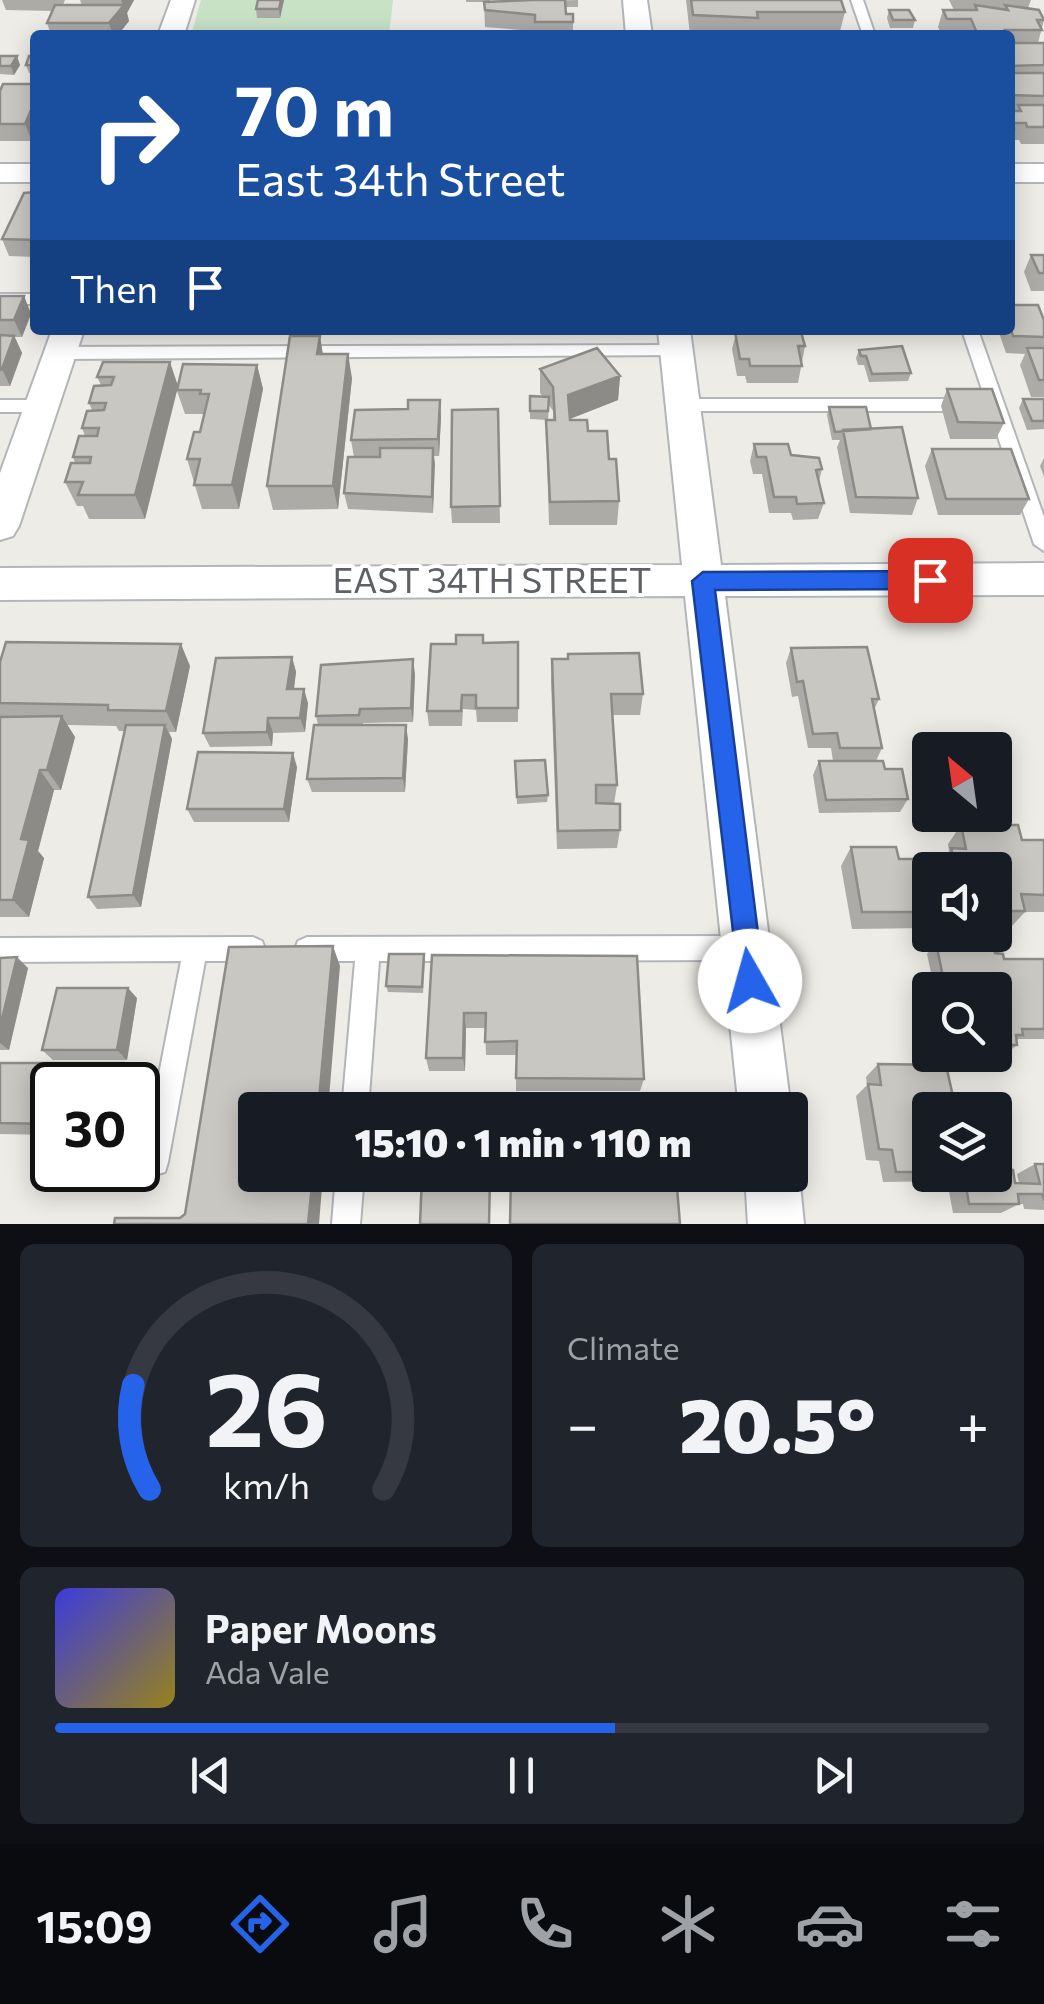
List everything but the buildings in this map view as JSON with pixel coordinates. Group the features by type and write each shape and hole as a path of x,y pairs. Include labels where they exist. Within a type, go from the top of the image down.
{"street":[{"path":"173,30 183,0"},
{"path":"635,0 638,30"},
{"path":"1015,172 1044,172"},
{"path":"0,173 30,173"},
{"path":"675,340 763,1092"},
{"path":"0,526 64,341"},
{"name":"EAST 34TH STREET","path":"0,584 1044,580"},
{"path":"773,1192 776,1224"}],"lane":[{"path":"856,0 866,30"},
{"path":"0,299 30,299"},
{"path":"972,335 1044,544"},
{"path":"64,341 675,340"},
{"path":"682,405 996,404"},
{"path":"0,406 42,406"},
{"path":"0,950 746,948"},
{"path":"160,1136 195,950"},
{"path":"356,1092 368,950"},
{"path":"346,1224 349,1192"}],"green space":[{"path":"201,0 393,0 390,30 192,30"}],"route":[{"path":"750,981 703,581 930,580"}]}
